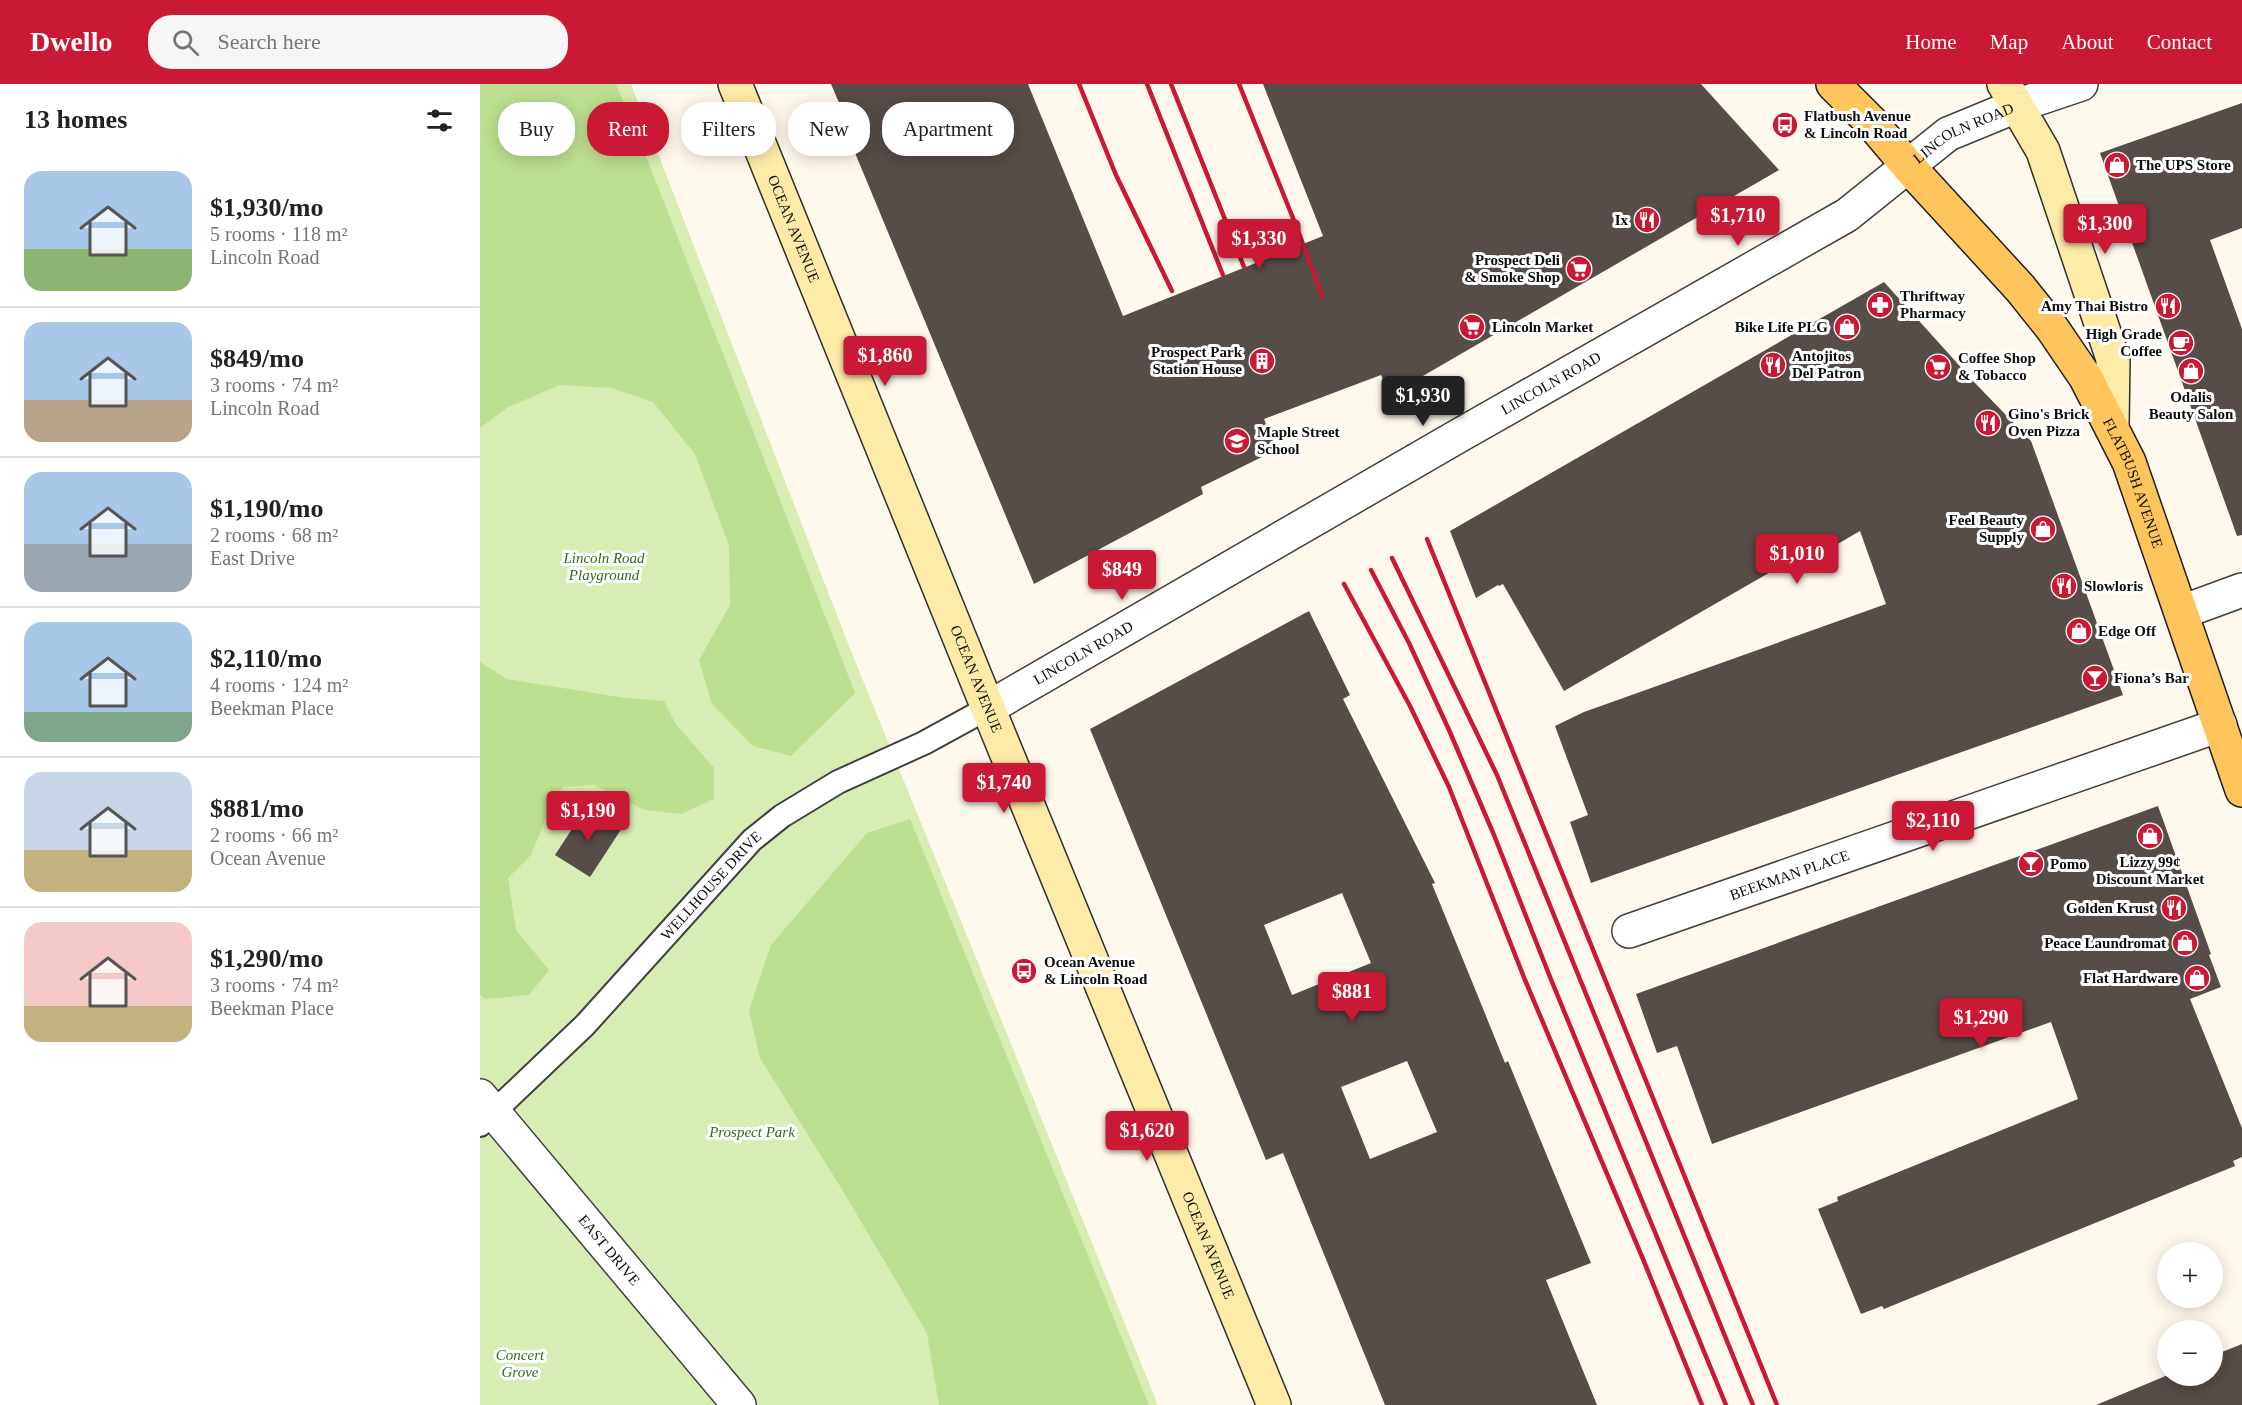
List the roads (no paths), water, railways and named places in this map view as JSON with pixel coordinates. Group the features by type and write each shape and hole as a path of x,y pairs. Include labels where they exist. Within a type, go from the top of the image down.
{"main road":[{"name":"OCEAN AVENUE","path":"735,84 1274,1405"},
{"name":"FLATBUSH AVENUE","path":"1833,84 1871,122 1908,166 2020,288 2052,328 2086,378 2130,462 2242,790"},
{"path":"2010,95 2043,151 2113,359 2112,425"}],"street":[{"name":"LINCOLN ROAD","path":"988,708 1847,214 1948,134 2010,95 2081,84"},
{"path":"2182,612 2242,590"},
{"name":"BEEKMAN PLACE","path":"1629,932 2220,725"},
{"name":"EAST DRIVE","path":"485,1111 739,1405"}],"lane":[{"name":"WELLHOUSE DRIVE","path":"485,1111 585,1025 752,840 782,816 838,783 924,743 988,708"}],"railway":[{"path":"1079,84 1116,175 1172,291"},
{"path":"1147,84 1223,275"},
{"path":"1171,84 1244,267"},
{"path":"1239,84 1322,296"},
{"path":"1427,539 1777,1405"},
{"path":"1392,558 1497,775 1753,1405"},
{"path":"1371,570 1409,643 1494,835 1726,1405"},
{"path":"1344,584 1410,706 1449,787 1525,980 1702,1405"}],"place":[{"name":"Flatbush Avenue & Lincoln Road","path":"1785,125"},
{"name":"The UPS Store","path":"2117,165"},
{"name":"Ix","path":"1647,220"},
{"name":"Prospect Deli & Smoke Shop","path":"1579,269"},
{"name":"Thriftway Pharmacy","path":"1880,305"},
{"name":"Amy Thai Bistro","path":"2168,306"},
{"name":"Lincoln Market","path":"1472,327"},
{"name":"Bike Life PLG","path":"1847,327"},
{"name":"High Grade Coffee","path":"2181,343"},
{"name":"Prospect Park Station House","path":"1262,361"},
{"name":"Antojitos Del Patron","path":"1773,365"},
{"name":"Coffee Shop & Tobacco","path":"1938,367"},
{"name":"Odalis Beauty Salon","path":"2191,371"},
{"name":"Gino's Brick Oven Pizza","path":"1988,423"},
{"name":"Maple Street School","path":"1237,441"},
{"name":"Feel Beauty Supply","path":"2043,529"},
{"name":"Slowloris","path":"2064,586"},
{"name":"Edge Off","path":"2079,631"},
{"name":"Fiona’s Bar","path":"2095,678"},
{"name":"Lizzy 99¢ Discount Market","path":"2150,836"},
{"name":"Pomo","path":"2031,864"},
{"name":"Golden Krust","path":"2174,908"},
{"name":"Peace Laundromat","path":"2185,943"},
{"name":"Ocean Avenue & Lincoln Road","path":"1024,971"},
{"name":"Flat Hardware","path":"2197,978"}],"park label":[{"name":"Lincoln Road Playground","path":"604,566"},
{"name":"Prospect Park","path":"752,1132"},
{"name":"Concert Grove","path":"520,1364"}]}
